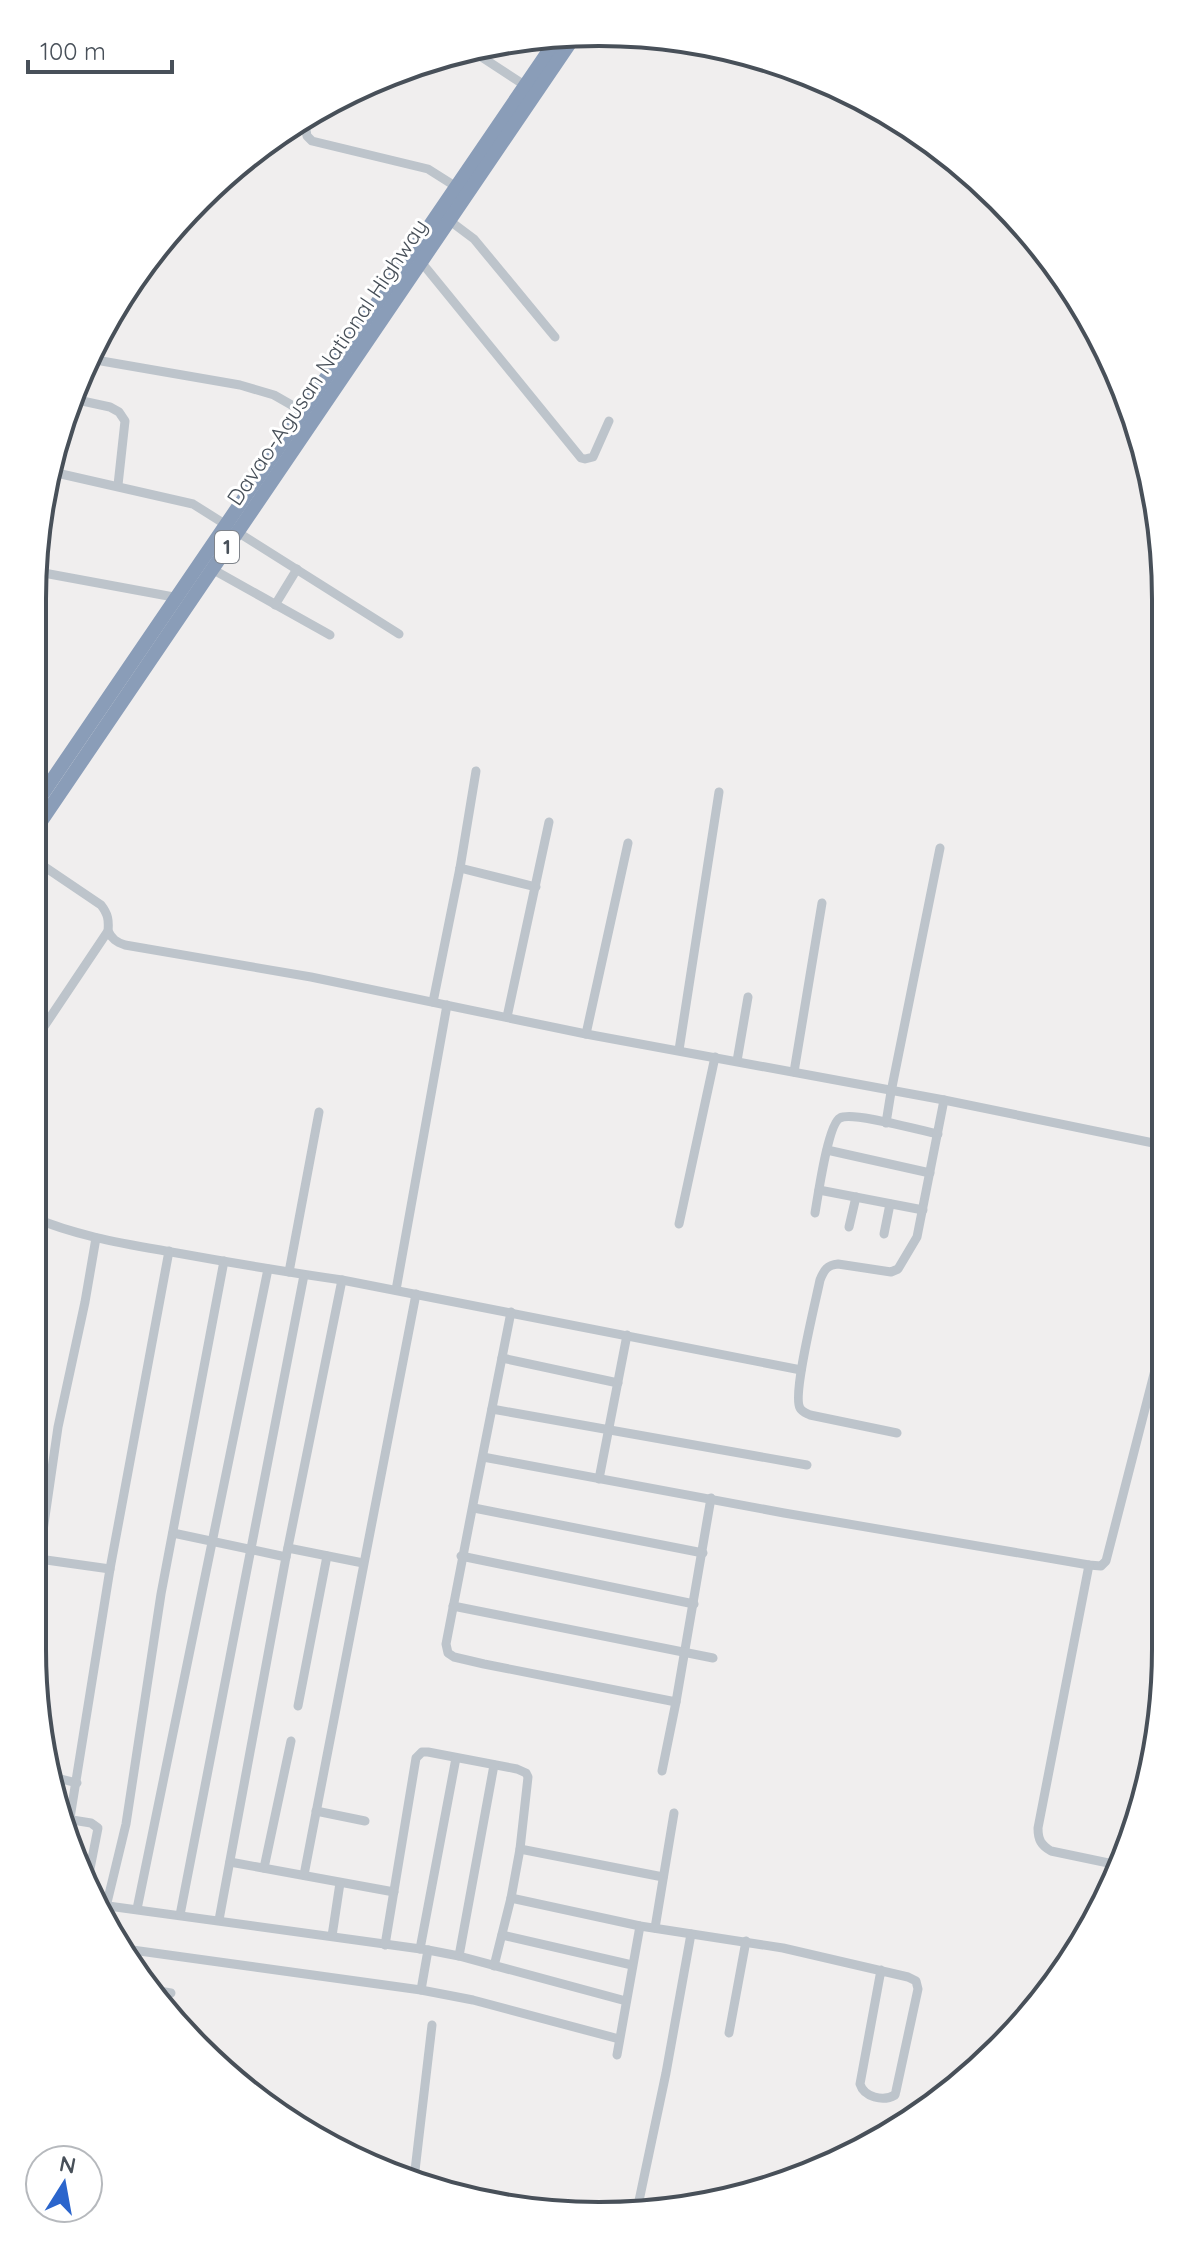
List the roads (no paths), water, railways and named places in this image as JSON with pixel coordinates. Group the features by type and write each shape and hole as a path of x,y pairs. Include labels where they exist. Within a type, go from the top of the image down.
{"highway":[{"name":"Davao-Agusan National Highway","path":"530,89 565,47"},
{"name":"Davao-Agusan National Highway","path":"46,790 232,527 530,89 553,48"},
{"name":"Davao-Agusan National Highway","path":"46,813 182,600 212,569 232,527 302,411 331,382 422,263 450,221 462,190"}],"street":[{"path":"484,59 530,89"},
{"path":"306,130 312,141 428,169 462,190"},
{"path":"450,221 474,239 555,337"},
{"path":"422,263 581,458 593,457 609,421"},
{"path":"100,361 240,385 274,395 302,411"},
{"path":"83,401 110,407 119,412 125,421 118,485"},
{"path":"61,474 193,504 399,634"},
{"path":"212,569 330,635"},
{"path":"275,605 297,569"},
{"path":"47,574 182,600"},
{"path":"433,1002 476,771"},
{"path":"679,1050 719,792"},
{"path":"507,1017 549,822"},
{"path":"586,1034 628,843"},
{"path":"886,1123 940,848"},
{"path":"46,868 101,905 107,911 111,938 125,945 311,977 586,1034 944,1100 1152,1143"},
{"path":"460,868 536,887"},
{"path":"794,1072 822,903"},
{"path":"46,1024 108,931"},
{"path":"737,1061 748,997"},
{"path":"396,1290 447,1005"},
{"path":"679,1224 715,1057"},
{"path":"897,1433 810,1415 799,1407 797,1398 824,1270 838,1264 891,1272 898,1269 917,1237 944,1100"},
{"path":"289,1272 319,1112"},
{"path":"815,1213 833,1124 839,1118 854,1115 938,1134"},
{"path":"827,1150 930,1173"},
{"path":"819,1190 923,1210"},
{"path":"849,1227 856,1197"},
{"path":"884,1234 890,1204"},
{"path":"46,1223 96,1238 396,1290 801,1370"},
{"path":"46,1496 96,1238"},
{"path":"69,1806 77,1783 110,1569 169,1251"},
{"path":"106,1900 126,1824 161,1594 224,1261"},
{"path":"137,1909 268,1269"},
{"path":"180,1915 304,1275"},
{"path":"219,1920 287,1552 342,1280"},
{"path":"304,1875 416,1294"},
{"path":"511,1312 474,1508 461,1556 446,1648 454,1657 676,1702"},
{"path":"599,1479 627,1335"},
{"path":"502,1358 618,1383"},
{"path":"483,1457 784,1513 1101,1566 1106,1561 1152,1382"},
{"path":"492,1409 807,1465"},
{"path":"662,1771 711,1498"},
{"path":"474,1508 703,1553"},
{"path":"173,1533 250,1549 327,1556 363,1563"},
{"path":"298,1706 327,1556"},
{"path":"461,1556 694,1604"},
{"path":"46,1560 110,1569"},
{"path":"1089,1565 1038,1838 1042,1846 1051,1851 1109,1863"},
{"path":"453,1606 713,1658"},
{"path":"264,1868 291,1741"},
{"path":"385,1945 416,1758 422,1752 428,1752 517,1769 528,1777 520,1849 494,1966"},
{"path":"421,1990 424,1950 456,1758"},
{"path":"459,1956 494,1765"},
{"path":"62,1779 77,1783"},
{"path":"316,1811 365,1821"},
{"path":"655,1928 674,1813"},
{"path":"73,1820 91,1823 98,1828 90,1866"},
{"path":"520,1849 663,1877"},
{"path":"230,1862 394,1892"},
{"path":"332,1936 340,1883"},
{"path":"511,1898 640,1926 746,1941 881,1970 913,1978 918,1985 896,2091 888,2098 869,2095 860,2084 881,1970"},
{"path":"110,1907 219,1920 459,1956 626,2001"},
{"path":"617,2055 640,1926"},
{"path":"639,2201 691,1934"},
{"path":"502,1935 632,1965"},
{"path":"729,2033 746,1941"},
{"path":"135,1950 421,1990 473,2000 619,2039"},
{"path":"165,1992 171,1993"},
{"path":"415,2171 432,2025"}]}
